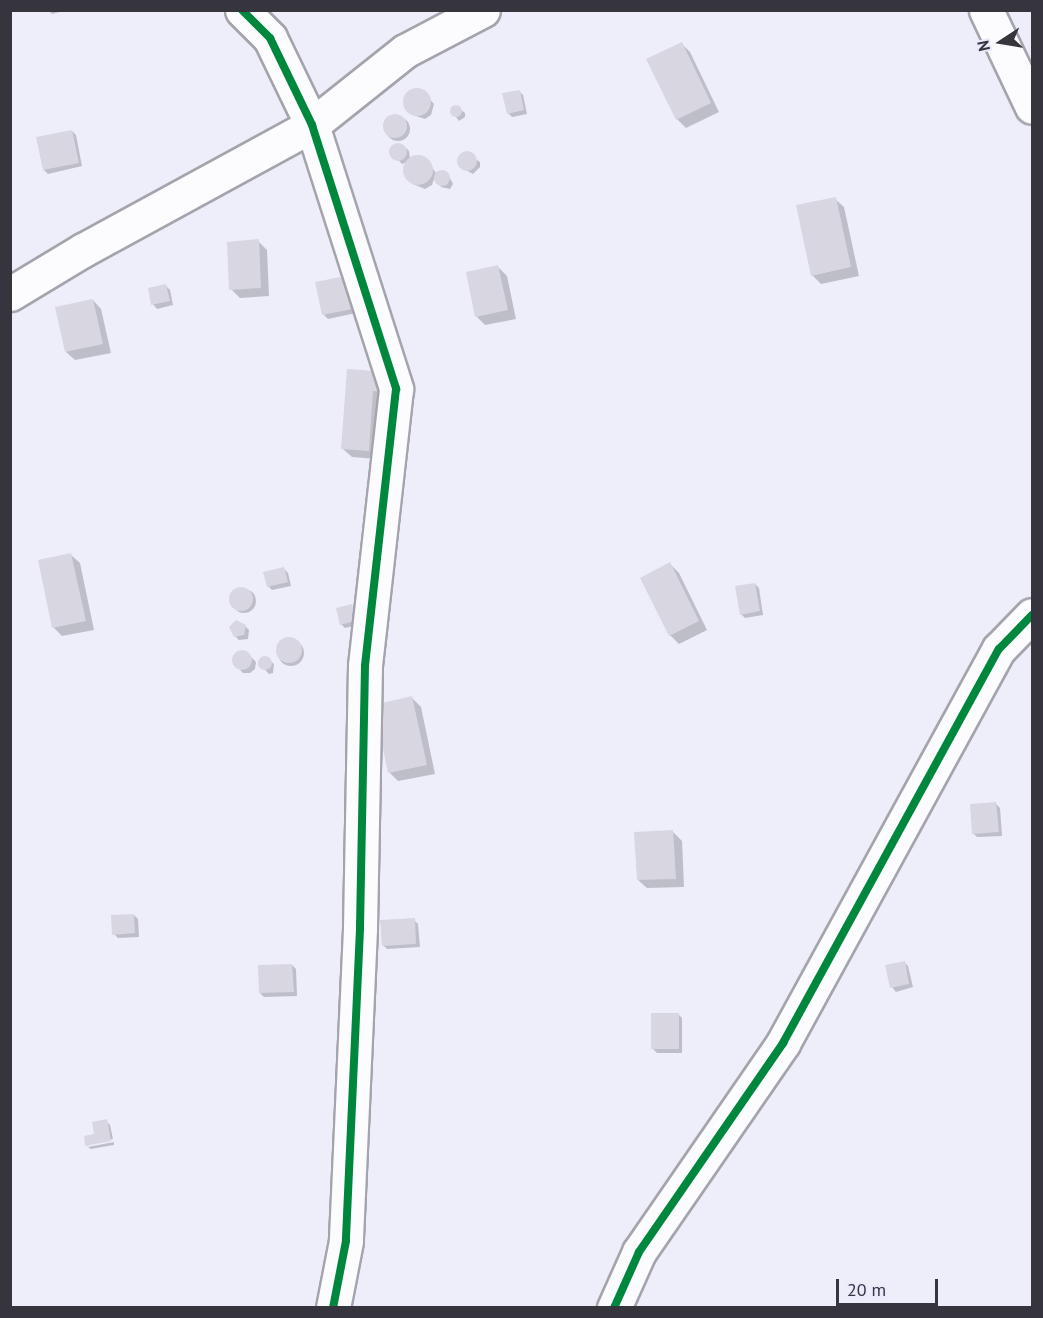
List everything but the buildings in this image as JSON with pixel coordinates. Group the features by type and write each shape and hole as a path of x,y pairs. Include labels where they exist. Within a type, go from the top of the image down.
{"street":[{"path":"242,10 270,38 312,124 396,389 365,666 360,929 346,1241 333,1308"},
{"path":"10,294 83,250 312,124 405,51 483,10"},
{"path":"986,10 1032,107"},
{"path":"615,1308 639,1252 783,1043 999,649 1032,615"}],"cycle path":[{"path":"242,10 270,38 312,125 396,389 365,666 360,929 346,1241 333,1308"},
{"path":"614,1308 639,1252 783,1043 999,649 1032,615"}]}
